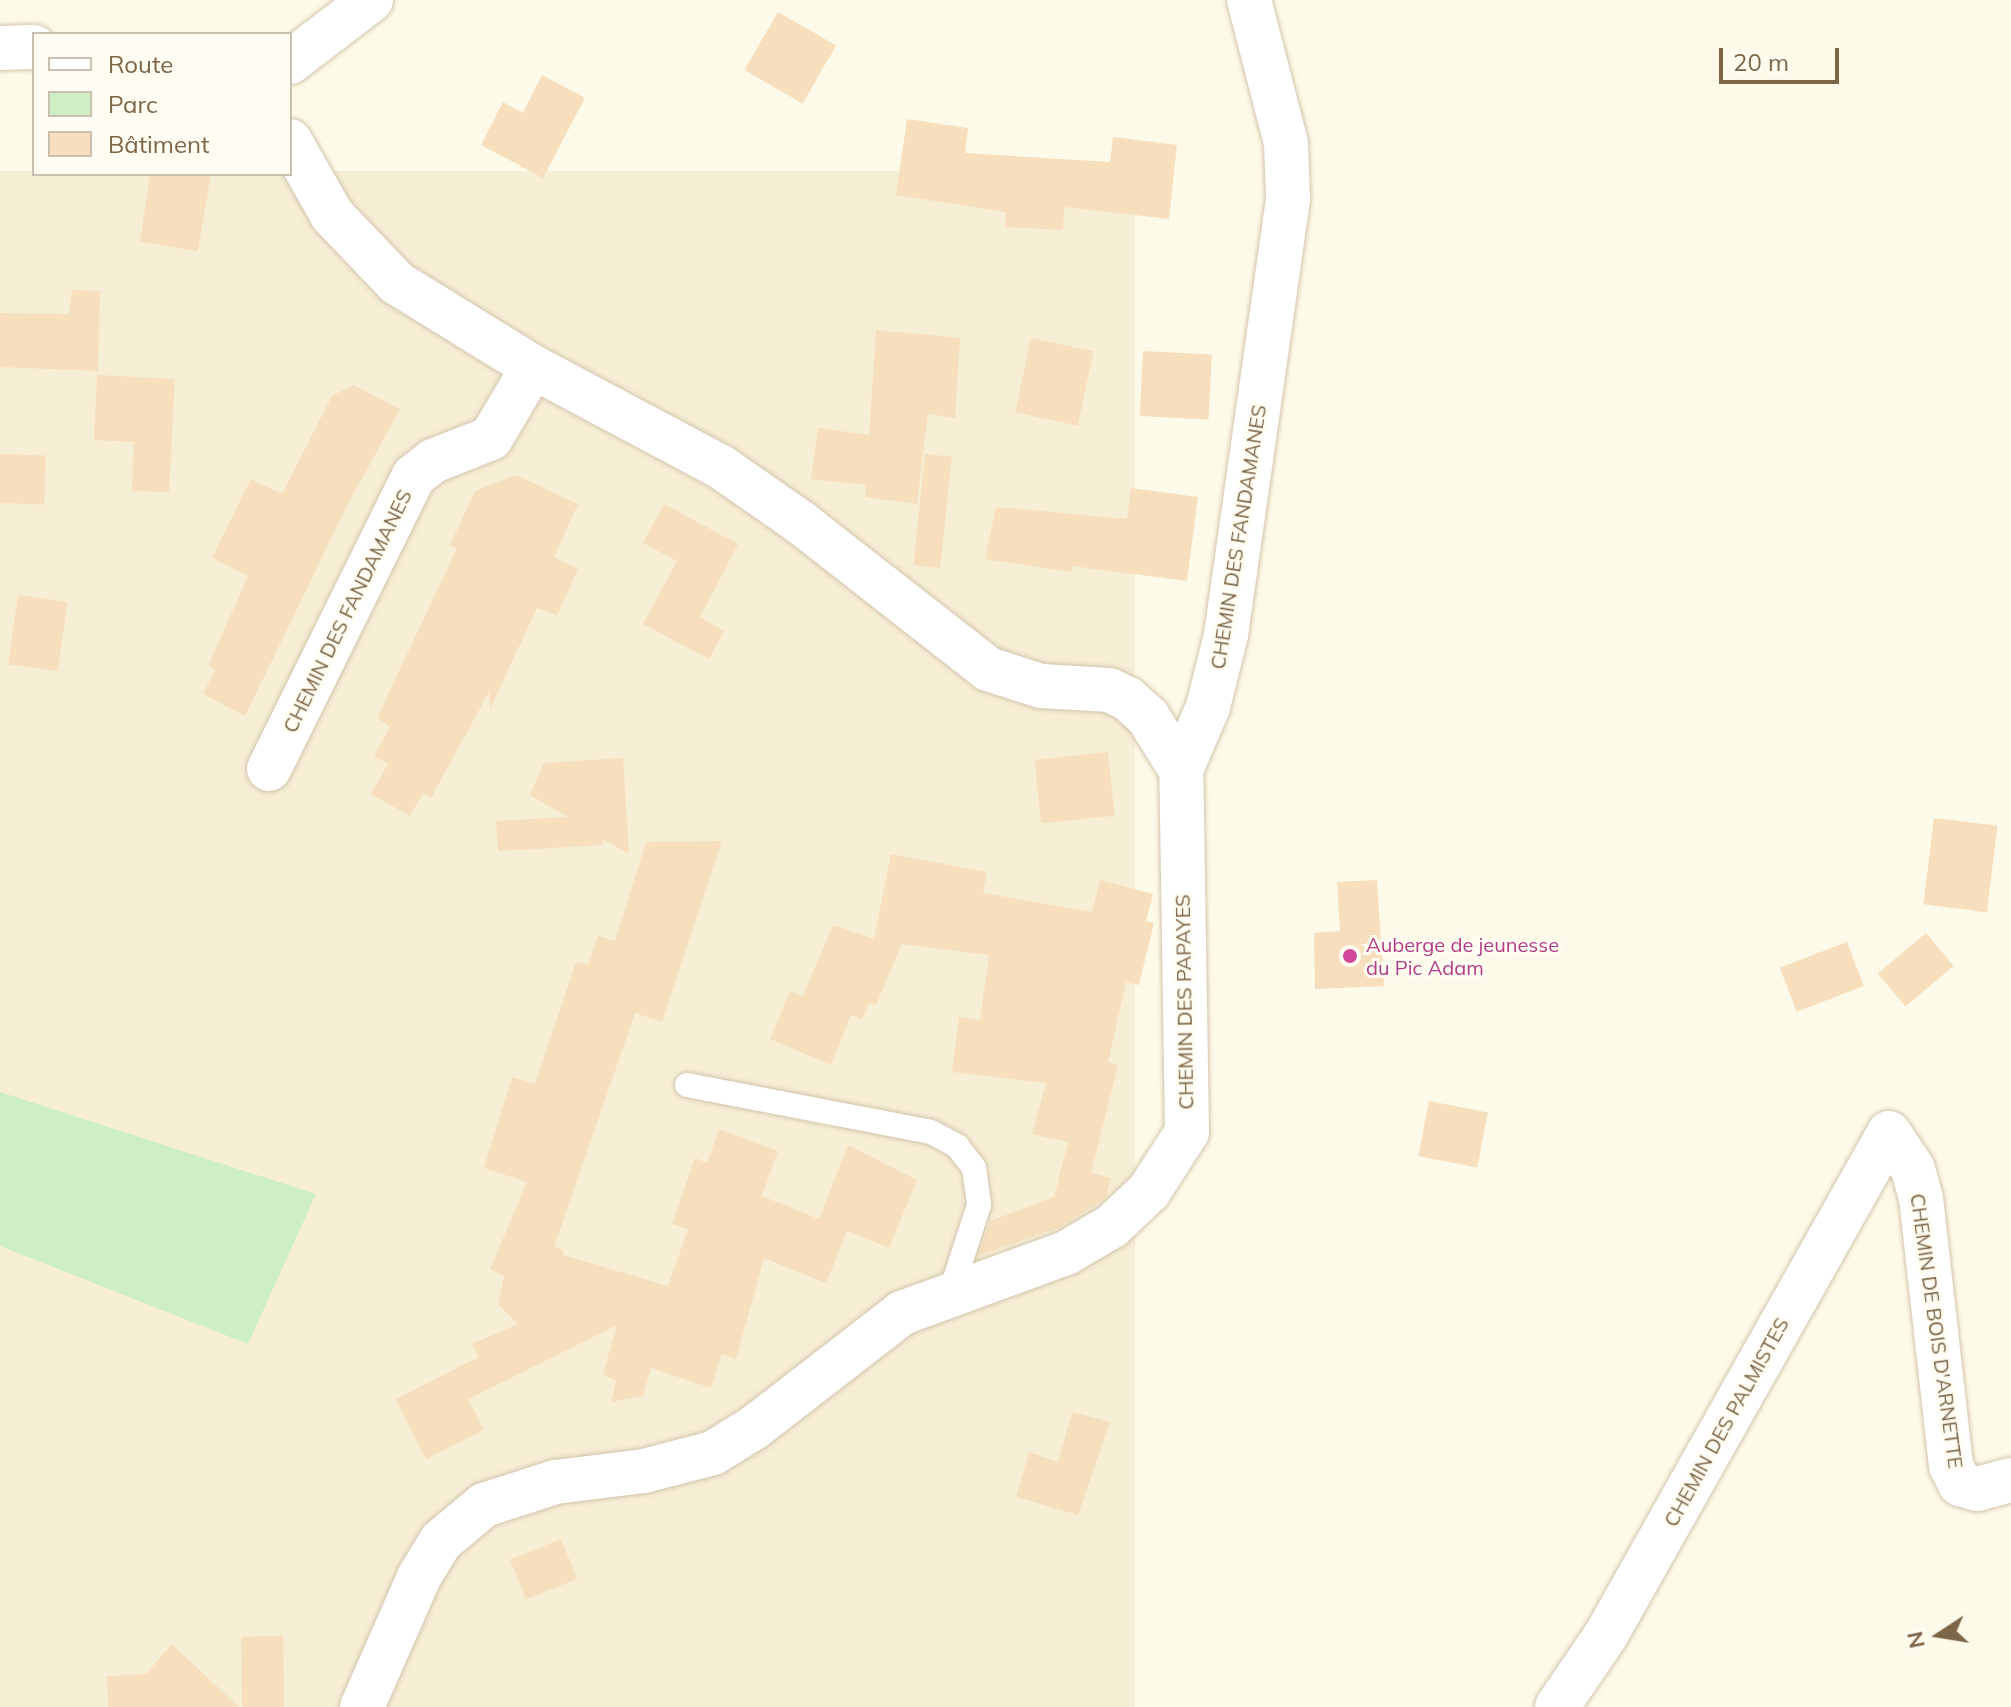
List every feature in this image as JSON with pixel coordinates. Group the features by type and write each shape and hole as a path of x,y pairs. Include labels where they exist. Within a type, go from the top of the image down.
{"street":[{"path":"292,60 371,0"},
{"name":"CHEMIN DES FANDAMANES","path":"1181,770 1208,707 1226,635 1288,198 1286,143 1249,0"},
{"path":"0,48 32,47"},
{"path":"292,145 332,215 397,283 533,367 721,467 800,522 988,669 1041,686 1109,690 1128,699 1148,717 1181,770"},
{"name":"CHEMIN DES FANDAMANES","path":"269,769 414,476 433,461 491,438 533,367"},
{"name":"CHEMIN DES PAPAYES","path":"362,1707 419,1577 441,1541 484,1505 555,1482 644,1471 713,1453 755,1427 902,1313 951,1291 1066,1253 1112,1226 1149,1191 1187,1132 1181,770"},
{"name":"CHEMIN DE BOIS D'ARNETTE","path":"1889,1133 1913,1169 1921,1198 1951,1466 1960,1484 1977,1489 2011,1480"},
{"name":"CHEMIN DES PALMISTES","path":"1557,1707 1606,1635 1889,1133"}],"lane":[{"path":"687,1085 931,1132 957,1146 974,1168 979,1205 951,1291"}],"shaded area":[{"path":"0,171 32,171 32,176 292,176 292,171 1135,171 1135,1707 0,1707"}],"green space":[{"path":"0,1092 316,1194 248,1344 0,1246"}],"building":[{"path":"778,12 836,46 803,104 744,70"},
{"path":"542,75 585,98 543,178 481,145 503,102 523,113"},
{"path":"907,119 968,128 965,153 1110,162 1113,137 1177,145 1169,219 1064,207 1063,230 1005,227 1006,212 896,195"},
{"path":"150,176 211,176 198,251 140,242"},
{"path":"72,290 100,291 98,371 0,367 0,313 69,314"},
{"path":"876,330 960,338 955,418 928,414 917,504 865,497 866,485 811,479 818,428 869,435"},
{"path":"1031,338 1094,351 1078,426 1015,412"},
{"path":"1143,351 1212,355 1209,420 1140,416"},
{"path":"97,375 175,379 169,492 132,491 134,442 94,440"},
{"path":"353,385 400,409 348,504 245,716 203,694 215,670 208,666 248,576 212,558 251,479 282,494 332,396"},
{"path":"0,454 46,456 44,505 0,503"},
{"path":"925,454 952,457 940,568 913,565"},
{"path":"516,475 578,504 554,557 578,569 557,616 537,608 490,709 489,692 431,798 423,793 410,816 371,794 388,764 374,756 390,727 377,718 457,548 450,545 475,491"},
{"path":"1131,488 1198,497 1187,581 1072,566 1071,572 985,559 996,507 1127,519"},
{"path":"664,504 738,544 700,617 724,631 709,659 643,624 677,561 643,543"},
{"path":"18,595 68,602 58,671 8,664"},
{"path":"1108,752 1115,816 1041,823 1034,760"},
{"path":"623,758 629,854 602,839 603,845 498,851 496,821 568,817 530,795 544,763"},
{"path":"1934,818 1998,826 1987,912 1923,904"},
{"path":"722,841 662,1022 635,1013 554,1247 563,1250 563,1255 668,1286 688,1229 672,1224 695,1158 707,1163 719,1129 778,1151 762,1196 819,1219 848,1145 917,1180 889,1248 847,1231 826,1283 764,1258 736,1359 722,1354 711,1388 651,1368 643,1396 611,1402 616,1381 603,1374 617,1325 468,1399 484,1430 426,1459 396,1399 479,1357 472,1344 518,1324 498,1304 504,1276 490,1269 527,1182 484,1168 512,1077 535,1084 576,962 588,964 598,936 615,941 646,842"},
{"path":"891,854 987,872 983,893 1092,912 1100,880 1153,894 1146,921 1154,923 1139,985 1126,982 1108,1062 1118,1065 1091,1173 1111,1178 1106,1198 1060,1227 978,1256 990,1221 1054,1197 1068,1142 1032,1134 1046,1083 952,1072 959,1017 980,1020 989,955 902,944 876,1005 869,1003 862,1020 851,1015 831,1065 770,1039 790,991 803,996 833,925 874,939"},
{"path":"1377,880 1384,986 1315,989 1314,933 1340,931 1337,882"},
{"path":"1926,933 1954,966 1905,1006 1878,973"},
{"path":"1847,942 1864,986 1797,1012 1780,968"},
{"path":"1429,1101 1488,1112 1477,1167 1418,1156"},
{"path":"1072,1412 1110,1422 1078,1515 1016,1497 1029,1452 1058,1462"},
{"path":"561,1539 577,1579 526,1599 510,1560"},
{"path":"283,1636 284,1707 242,1707 241,1637"},
{"path":"172,1644 239,1707 108,1707 107,1676 146,1674"}],"place":[{"name":"Auberge de jeunesse du Pic Adam","path":"1350,956"}]}
